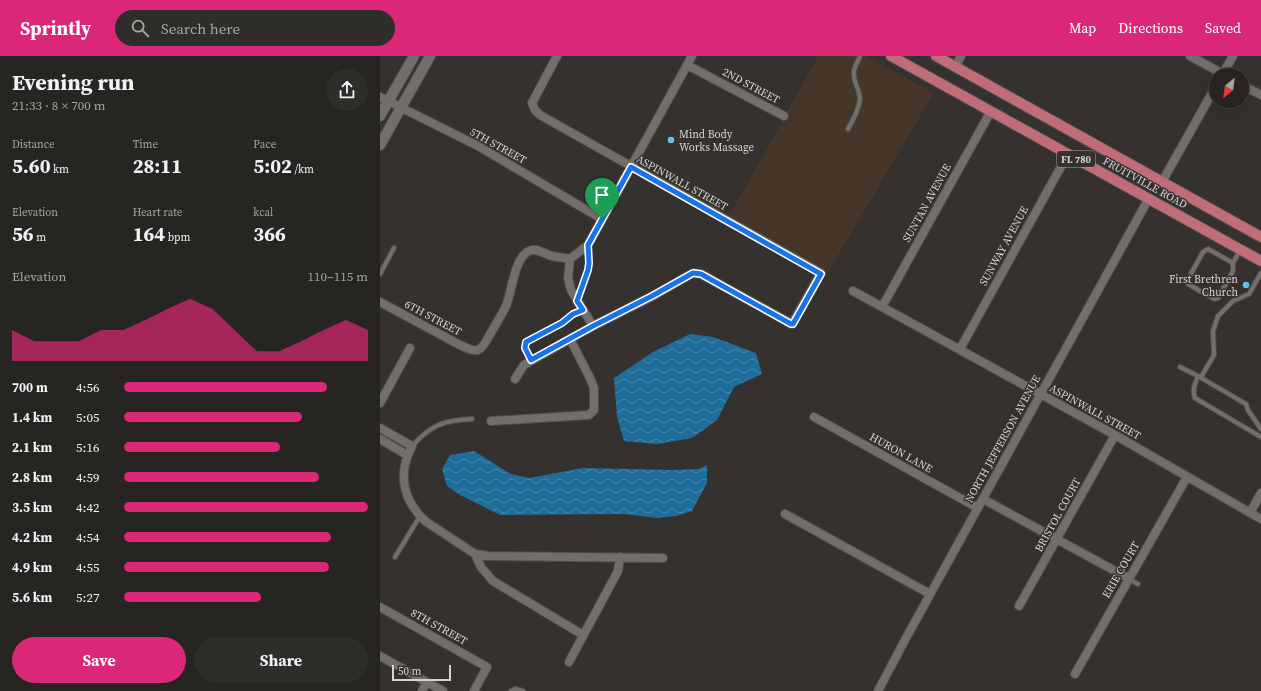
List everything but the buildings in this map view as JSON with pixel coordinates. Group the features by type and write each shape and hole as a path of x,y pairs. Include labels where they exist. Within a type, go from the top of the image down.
{"main road":[{"path":"380,116 384,99 414,56"},
{"path":"380,145 430,56"},
{"name":"FRUITVILLE ROAD","path":"891,56 1261,261"},
{"name":"FRUITVILLE ROAD","path":"936,56 1261,237"}],"street":[{"name":"ASPINWALL STREET","path":"557,56 532,102 534,108 544,118 821,274 793,324 701,274 693,273 593,326"},
{"path":"515,379 524,365 531,360 593,326 571,290 568,278 570,259 588,245 692,56"},
{"path":"955,67 961,56"},
{"path":"1190,56 1211,68"},
{"path":"1227,68 1233,56"},
{"name":"2ND STREET","path":"687,65 784,116"},
{"path":"1249,89 1261,95"},
{"path":"1162,182 1209,98"},
{"name":"5TH STREET","path":"384,99 478,146 602,219"},
{"name":"SUNTAN AVENUE","path":"882,307 991,111"},
{"name":"SUNWAY AVENUE","path":"960,349 1068,154"},
{"name":"NORTH JEFFERSON AVENUE","path":"878,691 1149,198"},
{"name":"6TH STREET","path":"380,302 458,344 470,349 478,350 486,341 506,307 518,262 525,253 529,250 537,250 552,256 570,259"},
{"name":"ASPINWALL STREET","path":"854,291 1115,435 1261,519"},
{"path":"492,421 592,414 594,410 594,388 570,339"},
{"path":"380,403 410,348"},
{"name":"HURON LANE","path":"814,417 978,508"},
{"path":"380,428 412,446 407,455 404,471 405,490 412,506 420,516 476,554 489,556 663,558"},
{"name":"BRISTOL COURT","path":"1019,606 1115,435"},
{"path":"380,439 407,455"},
{"name":"ERIE COURT","path":"1075,674 1128,578 1187,477"},
{"path":"1250,513 1261,493"},
{"path":"983,498 1128,578"},
{"path":"785,514 930,594"},
{"path":"476,554 481,567 493,581 584,635"},
{"path":"569,662 618,572 620,557"},
{"name":"8TH STREET","path":"380,607 487,667 474,691"},
{"path":"380,656 443,691"},
{"path":"422,691 427,682"}],"lane":[{"path":"848,129 858,109 860,101 854,71 860,56"},
{"path":"577,301 588,270 588,245"},
{"path":"380,274 394,248"},
{"path":"1233,263 1208,249 1203,252 1188,279 1188,284 1214,299 1218,298 1233,271 1233,263 1241,250"},
{"path":"1261,273 1249,294 1233,301 1218,316 1213,331 1214,355 1199,377 1194,386 1193,392 1196,398 1261,437"},
{"path":"1256,282 1261,284"},
{"path":"531,360 525,348 526,342 562,323 573,314 583,310"},
{"path":"1180,367 1246,404 1248,410 1261,429"},
{"path":"412,446 423,434 443,422 472,419"},
{"path":"395,557 420,516"},
{"path":"1128,578 1138,584"},
{"path":"511,691 515,689 522,691"}],"shaded area":[{"path":"818,56 866,56 934,93 824,279 827,271 729,216 783,120 786,121 790,114 787,112"}],"water":[{"path":"690,334 713,337 756,353 762,374 734,387 717,420 692,438 657,444 624,441 617,417 614,378 653,352"},
{"path":"474,451 511,474 529,478 583,468 672,470 699,469 707,465 707,483 692,511 676,516 657,518 624,514 500,515 460,495 447,486 442,469 450,455"}],"place":[{"name":"Mind Body Works Massage","path":"671,140"},
{"name":"First Brethren Church","path":"1246,285"}],"route":[{"path":"631,167 821,274 793,324 701,274 693,273 531,360 525,348 526,342 562,323 573,314 583,310 577,301 587,277 589,263 588,245 602,219 631,167"}]}
